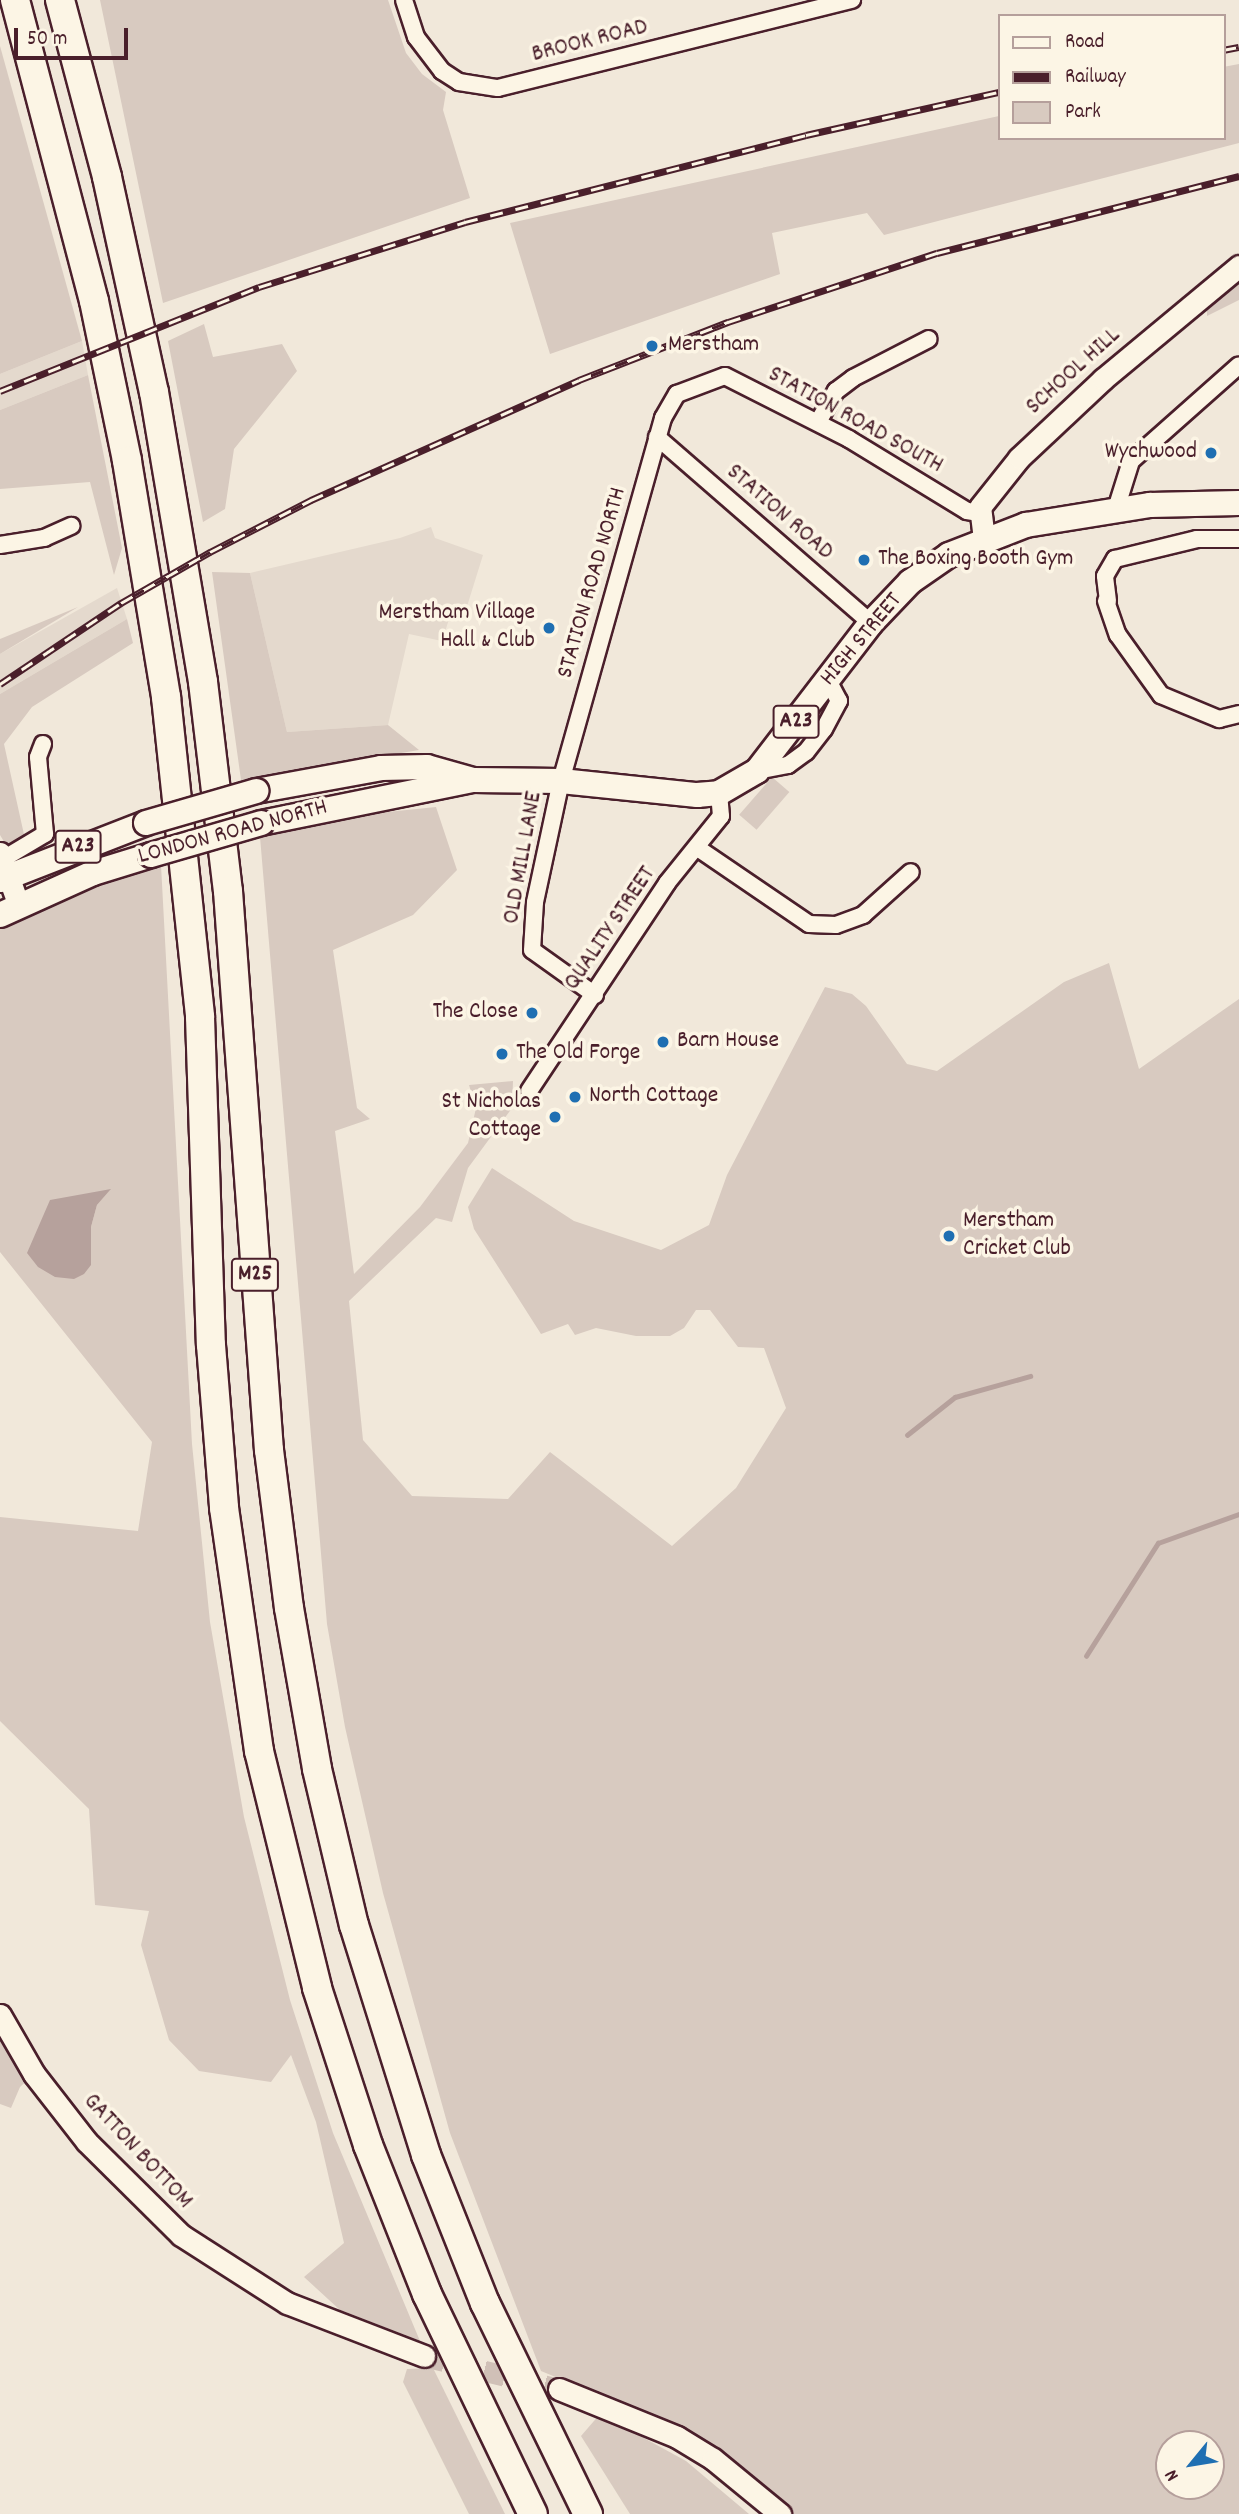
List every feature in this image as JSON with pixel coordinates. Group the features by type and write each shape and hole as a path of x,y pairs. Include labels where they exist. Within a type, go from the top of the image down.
{"highway":[{"name":"M25","path":"15,0 94,301 132,488 166,697 200,1017 211,1345 224,1508 259,1751 317,1988 368,2145 427,2294 533,2514"},
{"name":"M25","path":"60,0 107,177 152,380 203,682 228,891 270,1463 317,1769 354,1926 426,2155 485,2302 588,2514"}],"main road":[{"name":"A23","path":"984,540 1026,525 1116,509 1239,503"},
{"name":"HIGH STREET","path":"561,781 697,795 719,793 757,771 871,623 928,569 984,540"},
{"name":"LONDON ROAD NORTH","path":"4,867 256,791 381,768 426,767 474,780 561,781"},
{"name":"LONDON ROAD NORTH","path":"10,911 93,873 261,823 311,809 431,792 474,780"}],"street":[{"name":"BROOK ROAD","path":"404,0 415,37 428,58 459,82 498,88 852,0"},
{"name":"SCHOOL HILL","path":"978,513 1018,458 1103,379 1239,266"},
{"path":"818,422 836,391 853,378 929,339"},
{"path":"1116,509 1131,461 1239,365"},
{"name":"STATION ROAD SOUTH","path":"673,400 684,389 725,376 818,422 967,511 978,513"},
{"name":"STATION ROAD NORTH","path":"561,781 657,437 673,400"},
{"name":"STATION ROAD","path":"657,437 871,623"},
{"path":"978,513 984,540"},
{"path":"0,545 44,538 71,526"},
{"path":"1239,539 1197,540 1115,559 1105,576 1107,601 1118,635 1161,695 1219,719 1239,715"},
{"path":"10,911 4,867 45,834 38,788 38,757 43,744"},
{"name":"OLD MILL LANE","path":"561,781 535,902 531,950 595,995"},
{"name":"QUALITY STREET","path":"529,1091 667,883 699,849 721,816 719,793"},
{"path":"699,849 809,924 836,925 863,915 911,872"},
{"name":"GATTON BOTTOM","path":"0,2015 34,2074 87,2142 181,2235 287,2303 424,2356"},
{"path":"559,2389 677,2437 724,2467 780,2514"}],"shaded area":[{"path":"82,341 88,375 0,410 0,374"},
{"path":"431,527 435,538 483,555 464,616 451,613 442,641 409,634 388,725 287,732 250,573 400,538"},
{"path":"117,588 127,619 0,694 0,654"},
{"path":"111,1189 97,1205 91,1227 91,1265 84,1274 74,1279 55,1277 38,1267 27,1253 50,1200"}],"green space":[{"path":"100,0 388,0 406,53 422,74 446,92 443,110 470,198 163,303"},
{"path":"0,46 82,341 0,374"},
{"path":"1239,64 1239,143 884,235 867,213 772,233 780,274 550,354 510,223 998,116 998,140 1225,140 1225,67"},
{"path":"1239,270 1239,300 1207,316 1207,307"},
{"path":"204,324 213,357 282,344 297,371 234,449 225,509 203,522 168,341"},
{"path":"88,375 122,548 114,575 90,482 0,489 0,410"},
{"path":"212,572 250,573 287,732 388,725 419,750 241,780"},
{"path":"78,607 0,654 0,639"},
{"path":"127,619 133,643 32,707 4,744 25,839 6,845 0,835 0,694"},
{"path":"772,777 789,792 757,830 739,815"},
{"path":"436,807 457,870 413,915 333,950 357,1108 370,1119 335,1131 354,1274 420,1207 468,1143 476,1108 469,1085 513,1081 512,1108 468,1168 452,1222 436,1218 349,1301 363,1440 412,1496 508,1499 550,1452 672,1546 736,1488 786,1408 764,1348 738,1347 710,1310 696,1310 684,1328 670,1336 636,1336 596,1328 575,1335 568,1324 541,1334 474,1229 468,1207 492,1168 574,1221 661,1250 709,1225 727,1175 825,987 852,994 866,1006 907,1064 937,1071 1064,982 1109,963 1139,1069 1239,999 1239,2514 792,2514 695,2434 541,2371 450,2133 383,1893 345,1727 327,1624 260,837 348,816"},
{"path":"161,865 192,1444 210,1622 244,1817 290,2000 333,2133 420,2341 340,2310 304,2277 344,2243 316,2122 291,2055 271,2082 199,2071 169,2040 141,1945 149,1911 95,1905 89,1809 0,1721 0,1517 138,1531 152,1442 0,1252 0,925 90,886","holes":["110,1190 97,1205 91,1227 91,1265 50,1201"]},
{"path":"0,2029 34,2074 20,2087 11,2108 0,2104"},
{"path":"433,2368 505,2514 469,2514 403,2382 407,2369"},
{"path":"600,2414 686,2461 749,2514 630,2514 581,2436"}],"waterway":[{"path":"907,1435 955,1397 1030,1376"},
{"path":"1086,1656 1158,1543 1239,1514"}],"tunnel":[{"path":"424,2356 559,2389"}],"railway":[{"path":"1225,50 1239,47"},
{"path":"0,391 259,287 465,222 806,135 998,92"},
{"path":"0,684 121,603 210,552 311,500 579,380 728,322 937,253 1239,176"}],"place":[{"name":"Merstham","path":"652,346"},
{"name":"Wychwood","path":"1211,453"},
{"name":"The Boxing Booth Gym","path":"864,560"},
{"name":"Merstham Village Hall & Club","path":"549,628"},
{"name":"The Close","path":"532,1013"},
{"name":"Barn House","path":"663,1042"},
{"name":"The Old Forge","path":"502,1054"},
{"name":"North Cottage","path":"575,1097"},
{"name":"St Nicholas Cottage","path":"555,1117"},
{"name":"Merstham Cricket Club","path":"949,1236"}]}
